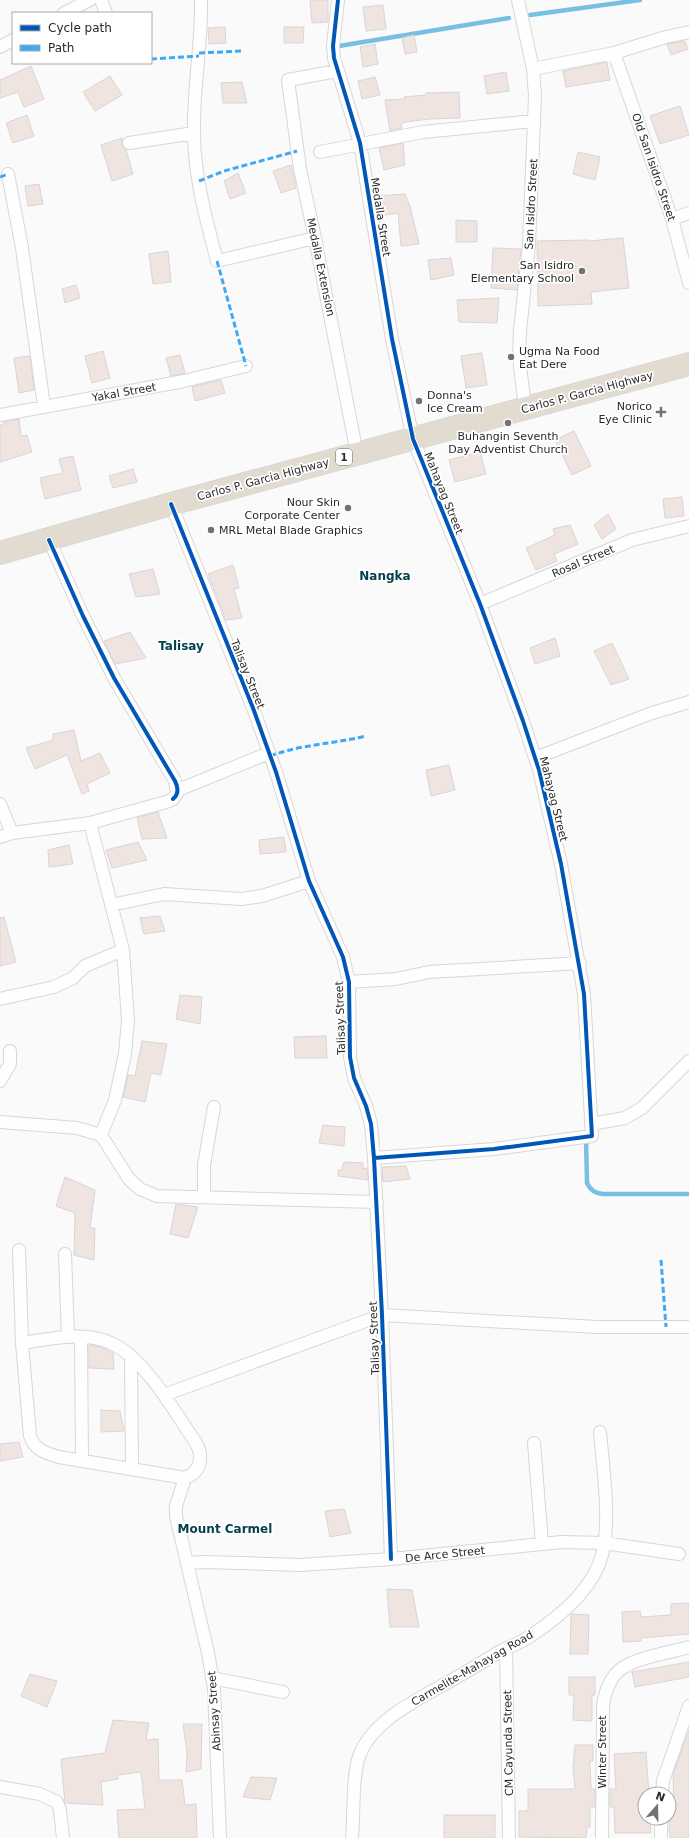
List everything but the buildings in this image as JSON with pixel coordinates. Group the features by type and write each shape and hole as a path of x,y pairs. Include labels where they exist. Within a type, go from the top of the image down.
{"highway":[{"name":"Carlos P. Garcia Highway","path":"0,554 172,504 689,364"}],"street":[{"path":"66,12 90,0"},
{"path":"101,0 106,12"},
{"path":"201,0 194,133 200,194 217,261 315,238"},
{"name":"Medalla Street","path":"338,0 333,46 337,71 360,143 392,339 413,439"},
{"name":"San Isidro Street","path":"518,0 533,69 535,96 530,244 520,332 519,357 525,408"},
{"path":"533,69 614,53 689,32"},
{"path":"0,47 12,41"},
{"name":"Old San Isidro Street","path":"614,53 672,219 689,283"},
{"name":"Medalla Extension","path":"337,71 288,80 300,169 357,454"},
{"path":"320,152 360,143 423,132 534,120"},
{"path":"129,143 194,133"},
{"path":"8,174 22,248 44,406"},
{"path":"672,219 689,213"},
{"name":"Yakal Street","path":"0,415 177,383 246,366"},
{"name":"Mahayag Street","path":"413,439 480,604 517,701 536,758 559,857 580,963 588,1043 592,1130"},
{"name":"Talisay Street","path":"172,504 253,708 276,772 309,881 343,957 349,982 350,1057 354,1078 366,1106 371,1124 374,1158 382,1315 391,1559"},
{"name":"Rosal Street","path":"480,604 632,540 689,526"},
{"path":"0,837 12,833 90,823 166,802 175,797 178,790 175,781 114,678 83,616 49,540"},
{"path":"536,758 652,713 689,702"},
{"path":"178,790 269,753"},
{"path":"0,804 12,833"},
{"path":"90,823 123,950 128,1020 125,1054 115,1100 102,1135"},
{"path":"111,905 164,894 241,899 262,896 309,881"},
{"path":"0,999 54,987 73,978 85,966 123,950"},
{"path":"349,982 396,979 429,972 580,963"},
{"path":"0,1081 10,1064 10,1051"},
{"path":"374,1158 494,1149 592,1130 625,1118 642,1108 689,1061"},
{"path":"204,1197 204,1165 214,1107"},
{"path":"0,1122 77,1128 102,1135 129,1179 140,1189 156,1196 377,1202"},
{"path":"19,1250 22,1343 30,1436 33,1444 46,1454 185,1478 192,1475 198,1469 200,1454 164,1395 131,1357 112,1343 103,1340 81,1337 68,1337 22,1343"},
{"path":"65,1254 68,1337"},
{"path":"164,1395 382,1315 597,1328 689,1326"},
{"path":"81,1337 82,1461"},
{"path":"131,1357 132,1469"},
{"name":"Carmelite-Mahayag Road","path":"352,1838 356,1770 360,1755 366,1743 392,1716 413,1701 506,1648 528,1638 576,1598 593,1576 602,1555 604,1544 605,1510 600,1432"},
{"path":"534,1443 542,1543"},
{"name":"Abinsay Street","path":"185,1478 179,1493 176,1506 176,1516 212,1678 216,1720 220,1838"},
{"name":"De Arce Street","path":"187,1563 205,1562 300,1565 391,1559 542,1543 581,1542 679,1554"},
{"name":"Winter Street","path":"602,1838 603,1705 605,1693 620,1670 636,1662 689,1647"},
{"name":"CM Cayunda Street","path":"506,1648 509,1838"},
{"path":"212,1678 283,1692"},
{"path":"663,1786 663,1781 689,1706"},
{"path":"0,1788 40,1794 57,1802 60,1810 63,1838"},
{"path":"661,1826 661,1838"}],"waterway":[{"path":"530,15 640,0"},
{"path":"339,46 509,18"},
{"path":"586,1139 587,1183 595,1192 603,1194 689,1194"}],"marked path":[{"path":"199,53 243,51"},
{"path":"152,59 199,56"},
{"path":"199,181 224,171 297,151"},
{"path":"0,177 8,174"},
{"path":"217,261 246,366"},
{"path":"270,756 294,749 366,736"},
{"path":"661,1260 666,1327"}],"cycle path":[{"path":"338,0 333,46 334,58 360,143 392,339 413,439 480,604 523,721 539,770 561,864 584,994 592,1136 494,1149 374,1158"},
{"path":"171,504 253,708 276,772 309,881 343,957 349,982 350,1057 354,1078 366,1106 371,1124 374,1158 382,1315 391,1559"},
{"path":"49,540 83,616 114,678 175,781 177,790 173,799"}],"place":[{"name":"San Isidro Elementary School","path":"582,271"},
{"name":"Ugma Na Food Eat Dere","path":"511,357"},
{"name":"Donna's Ice Cream","path":"419,401"},
{"name":"Norico Eye Clinic","path":"661,412"},
{"name":"Buhangin Seventh Day Adventist Church","path":"508,423"},
{"name":"Nour Skin Corporate Center","path":"348,508"},
{"name":"MRL Metal Blade Graphics","path":"211,530"}],"district":[{"name":"Nangka","path":"385,576"},
{"name":"Talisay","path":"181,646"},
{"name":"Mount Carmel","path":"225,1529"}]}
